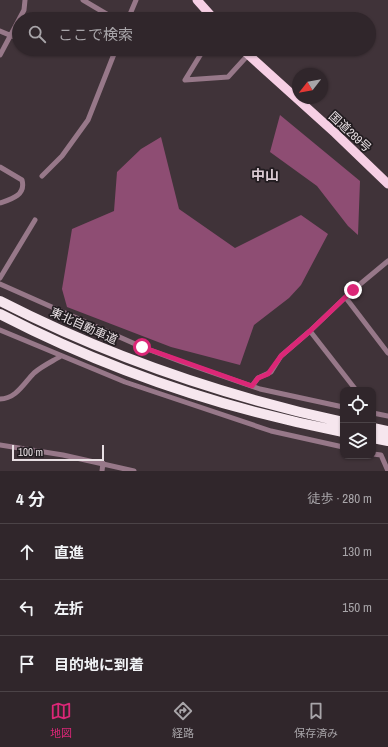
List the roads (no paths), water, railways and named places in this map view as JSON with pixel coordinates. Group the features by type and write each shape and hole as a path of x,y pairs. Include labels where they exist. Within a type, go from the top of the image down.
{"highway":[{"path":"200,1 208,12"},
{"name":"国道289号","path":"249,56 335,133 388,184"},
{"name":"東北自動車道","path":"0,301 72,336 170,374 277,407 340,421"},
{"name":"東北自動車道","path":"0,314 62,344 167,386 276,418 340,431"},
{"path":"376,429 388,431"},
{"path":"376,439 388,441"}],"street":[{"path":"23,12 25,0"},
{"path":"83,0 92,3 104,12"},
{"path":"131,12 136,0"},
{"path":"0,31 10,36"},
{"path":"0,55 12,32"},
{"path":"42,176 62,156 88,120 114,56"},
{"path":"200,56 185,80 228,77 242,56"},
{"path":"0,167 22,180 24,186 23,190 12,199 0,203"},
{"path":"0,278 35,220"},
{"path":"252,386 258,378 268,374 281,356 388,261"},
{"path":"0,284 142,347 252,386 284,395 340,406"},
{"path":"346,298 388,354"},
{"path":"0,330 125,382 271,430 340,446"},
{"path":"310,331 354,387"},
{"path":"0,399 6,399 15,394 34,373 61,356"},
{"path":"376,414 388,416"},
{"path":"0,445 63,455 134,471"},
{"path":"376,454 381,455 388,471"},
{"path":"102,471 103,464"}],"district":[{"name":"中山","path":"265,175"}]}
